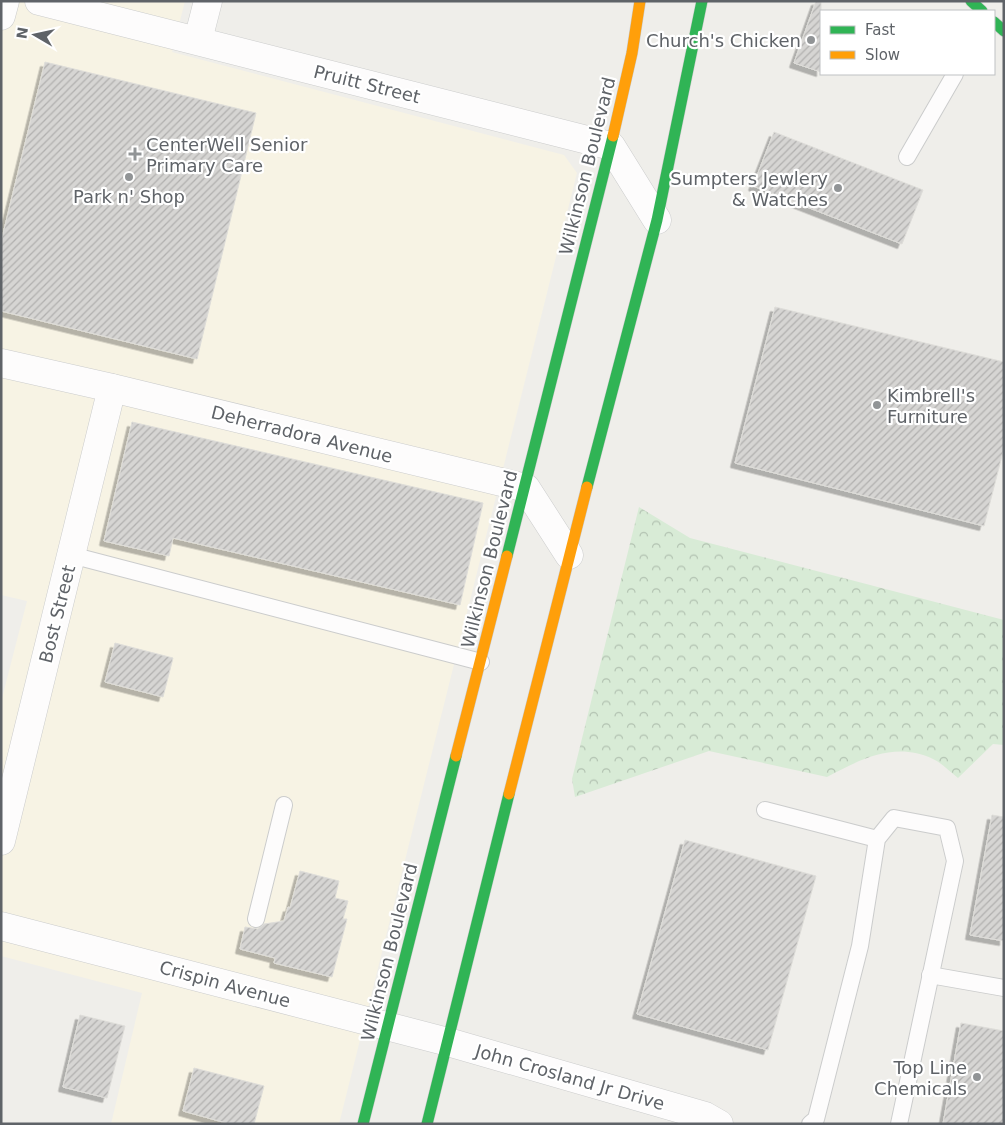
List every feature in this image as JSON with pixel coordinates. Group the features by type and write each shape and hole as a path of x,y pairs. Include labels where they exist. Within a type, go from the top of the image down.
{"main road":[{"name":"Wilkinson Boulevard","path":"363,1124 526,488 611,146 632,53 640,1"},
{"path":"427,1124 569,555 657,220 702,1"},
{"path":"971,1 981,10"}],"street":[{"path":"1,16 5,1"},
{"name":"Pruitt Street","path":"39,1 611,146"},
{"path":"198,40 208,1"},
{"path":"611,146 657,220"},
{"name":"Deherradora Avenue","path":"1,363 526,488"},
{"name":"Bost Street","path":"1,841 112,388"},
{"path":"526,488 569,555"},
{"name":"Crispin Avenue","path":"1,926 448,1042"},
{"name":"John Crosland Jr Drive","path":"448,1042 705,1116 719,1124"}],"lane":[{"path":"907,157 954,75"},
{"path":"71,555 481,662"},
{"path":"256,919 284,805"},
{"path":"765,810 877,839"},
{"path":"810,1124 816,1119 860,946 877,839 894,818 946,828 955,861 899,1124"},
{"path":"930,975 1004,988"}],"shaded area":[{"path":"1,1 185,1 172,52 564,155 577,173 339,1124 111,1124 142,993 1,956 1,702 27,601 1,595"}],"green space":[{"path":"639,507 690,538 1004,620 1004,745 993,744 958,778 933,759 905,752 878,754 827,777 709,751 575,797 572,779"}],"building":[{"name":"Church's Chicken","path":"816,1 821,1 820,72 794,63"},
{"name":"Park n' Shop","path":"45,62 256,113 197,359 1,311 1,242"},
{"name":"Sumpters Jewlery & Watches","path":"774,132 923,190 902,244 753,186"},
{"name":"Kimbrell's Furniture","path":"775,307 1004,362 1004,448 984,526 735,463"},
{"path":"132,422 483,503 460,605 173,538 169,556 104,541"},
{"path":"115,643 173,658 163,697 105,682"},
{"path":"992,815 1004,817 1004,941 970,935"},
{"path":"685,840 816,876 768,1050 637,1014"},
{"path":"300,871 339,881 335,898 348,901 343,919 347,919 332,977 274,963 275,958 240,949 245,927 258,929 264,924 284,921 288,907 290,908"},
{"path":"80,1015 125,1026 107,1098 63,1087"},
{"name":"Top Line Chemicals","path":"961,1023 1004,1031 1004,1124 943,1124"},
{"path":"194,1068 264,1086 254,1124 230,1124 183,1111"}],"traffic: fast":[{"path":"587,487 657,220 702,1"},
{"path":"971,1 981,10"},
{"path":"995,23 1004,31"},
{"path":"507,556 613,136"},
{"path":"363,1124 456,756"},
{"path":"427,1124 509,794"}],"traffic: slow":[{"path":"613,136 632,53 640,1"},
{"path":"509,794 587,487"},
{"path":"456,756 507,556"}],"place":[{"name":"Church's Chicken","path":"811,40"},
{"name":"CenterWell Senior Primary Care","path":"135,154"},
{"name":"Park n' Shop","path":"129,177"},
{"name":"Sumpters Jewlery & Watches","path":"838,188"},
{"name":"Kimbrell's Furniture","path":"877,405"},
{"name":"Top Line Chemicals","path":"977,1077"}]}
